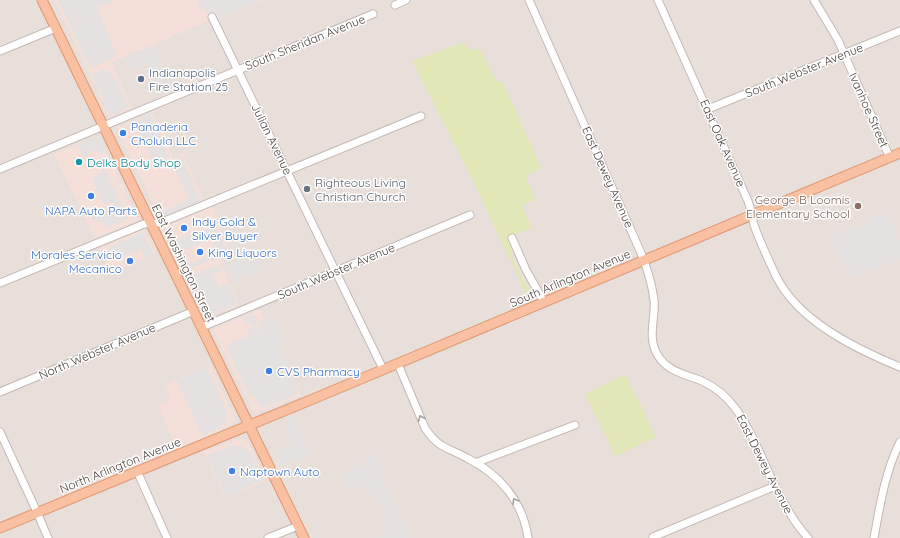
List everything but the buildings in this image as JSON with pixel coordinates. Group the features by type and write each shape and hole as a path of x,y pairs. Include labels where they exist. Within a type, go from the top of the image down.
{"main road":[{"name":"East Washington Street","path":"42,0 304,538"},
{"name":"South Arlington Avenue","path":"250,425 900,154"},
{"name":"North Arlington Avenue","path":"0,528 250,425"}],"street":[{"path":"395,5 406,0"},
{"name":"East Dewey Avenue","path":"529,0 644,260 653,294 654,308 652,338 658,355 672,370 708,385 723,395 734,406 746,423 775,486 792,517 808,538"},
{"name":"East Oak Avenue","path":"658,0 748,201 754,223 776,276 786,292 796,304 816,321 838,336 870,354 900,366"},
{"name":"Ivanhoe Street","path":"814,0 838,40 890,158"},
{"name":"South Sheridan Avenue","path":"0,169 373,14"},
{"name":"Julian Avenue","path":"212,17 384,369"},
{"path":"0,51 56,28"},
{"name":"South Webster Avenue","path":"708,109 900,31"},
{"path":"0,283 142,225 162,222 421,116"},
{"name":"South Webster Avenue","path":"202,327 470,215"},
{"path":"512,238 526,270 544,302"},
{"name":"North Webster Avenue","path":"0,392 194,311"},
{"path":"398,364 425,428 430,436 439,445 489,471 510,493 520,511 528,538"},
{"path":"475,463 575,425"},
{"path":"0,432 48,538"},
{"path":"874,538 885,482 892,459 900,442"},
{"path":"137,471 167,538"},
{"path":"654,537 775,486"},
{"path":"268,538 298,526"}],"shaded area":[{"path":"0,0 900,0 900,538 0,538"},
{"path":"55,0 264,0 214,21 213,19 112,62 132,108 110,117"},
{"path":"58,0 115,0 97,8 117,56 90,68"},
{"path":"197,0 261,0 211,22 205,9 201,10"},
{"path":"153,46 169,81 160,86 148,62 130,70 125,60"},
{"path":"104,69 111,73 110,76 117,80 128,106 122,111 111,116 92,74"},
{"path":"153,113 173,158 183,153 204,201 161,219 117,128"},
{"path":"150,114 169,157 154,163 134,122"},
{"path":"98,136 139,220 95,238 54,154"},
{"path":"98,136 105,152 100,155 99,151 96,149 88,153 89,157 84,159 78,145"},
{"path":"181,156 201,201 165,217 162,212 189,200 171,160"},
{"path":"104,169 128,218 106,228 104,222 93,220 90,213 105,206 108,212 113,209 113,202 105,205 92,179"},
{"path":"212,206 231,255 220,260 239,305 208,318 164,226"},
{"path":"887,211 900,242 900,258 849,278 830,235 848,228 850,231 869,223 868,219"},
{"path":"214,225 229,253 189,269 187,265 217,252 212,239 182,251 176,240"},
{"path":"144,229 156,254 112,273 99,248"},
{"path":"143,232 153,255 145,258 141,249 119,258 118,256 113,258 108,248"},
{"path":"247,256 250,262 256,259 261,269 236,280 226,266"},
{"path":"220,265 222,271 213,275 219,288 228,283 237,304 208,316 190,276"},
{"path":"260,310 301,396 257,413 252,409 213,329"},
{"path":"253,314 260,332 262,331 259,322 272,316 283,341 278,344 298,394 263,408 259,406 253,394 249,396 226,345 248,336 247,331 253,328 250,322 246,324 244,318"},
{"path":"210,365 236,419 231,425 177,449 158,405 168,401 170,396 166,384"},
{"path":"207,367 228,415 225,425 202,436 177,380"},
{"path":"294,416 308,451 306,455 280,466 275,455 294,443 286,420"},
{"path":"240,439 246,440 250,446 266,481 225,498 204,451"},
{"path":"230,445 243,447 251,453 263,480 226,497 207,455"},
{"path":"376,452 383,472 380,473 411,538 379,538 386,535 381,521 387,518 375,491 368,493 364,484 350,490 341,474 367,463 365,456"}],"green space":[{"path":"465,42 470,50 480,49 496,81 502,81 541,167 526,176 535,200 522,205 532,228 509,237 512,253 517,267 534,297 527,296 474,183 412,61"},
{"path":"625,374 656,437 616,456 585,394"}],"place":[{"name":"Indianapolis Fire Station 25","path":"141,79"},
{"name":"Panaderia Cholula LLC","path":"123,133"},
{"name":"Delks Body Shop","path":"79,162"},
{"name":"Righteous Living Christian Church","path":"307,189"},
{"name":"NAPA Auto Parts","path":"91,196"},
{"name":"George B Loomis Elementary School","path":"858,206"},
{"name":"Indy Gold & Silver Buyer","path":"184,228"},
{"name":"King Liquors","path":"200,252"},
{"name":"Morales Servicio Mecanico","path":"130,261"},
{"name":"CVS Pharmacy","path":"269,371"},
{"name":"Naptown Auto","path":"232,471"}]}
